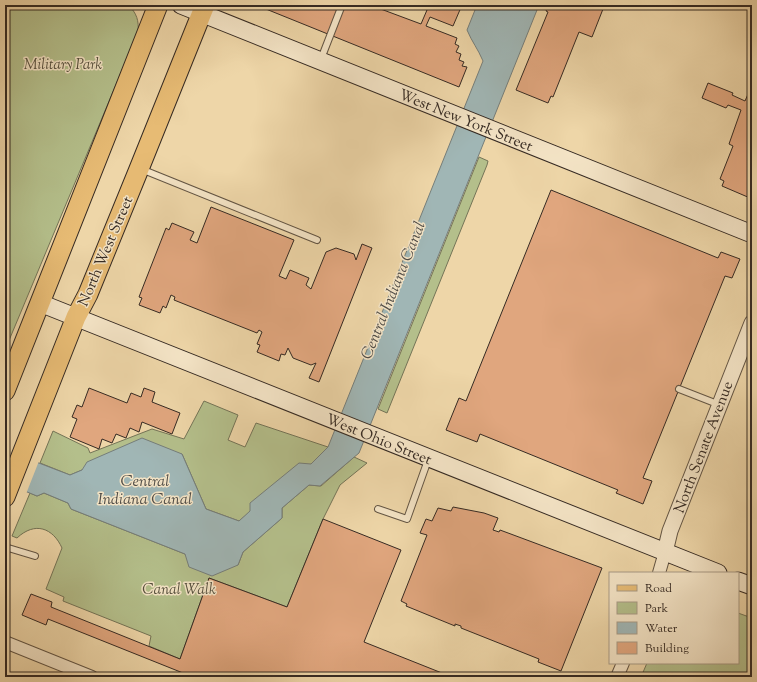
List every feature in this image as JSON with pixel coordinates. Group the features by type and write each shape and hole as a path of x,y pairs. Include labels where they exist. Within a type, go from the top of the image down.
{"main road":[{"path":"5,391 158,5"},
{"name":"West New York Street","path":"181,5 203,9 320,62 752,234"},
{"name":"North West Street","path":"6,495 76,317 88,294 203,9"},
{"name":"West Ohio Street","path":"40,303 715,572"},
{"path":"739,581 752,586"}],"street":[{"name":"North Senate Avenue","path":"659,572 670,531 752,323"},
{"path":"5,642 92,677"},
{"path":"617,677 623,664"}],"lane":[{"path":"320,62 342,5"},
{"path":"139,169 316,240"},
{"path":"679,389 720,405"},
{"path":"378,509 407,519 429,458"},
{"path":"5,546 35,556"}],"green space":[{"name":"Military Park","path":"5,5 128,5 138,21 138,32 5,350"},
{"path":"479,157 488,161 487,165 387,413 378,409"},
{"path":"204,401 238,415 228,440 245,447 256,423 328,447 311,464 239,521 206,509 182,454 82,470 70,475 40,463 53,431 88,448 90,453 152,429 184,439"},
{"name":"Canal Walk","path":"354,457 367,463 340,485 323,519 287,607 209,578 180,659 149,646 151,636 63,601 64,597 46,589 62,548 54,536 49,532 37,528 24,533 17,538 12,536 30,493 37,496 44,493 68,503 71,509 185,554 238,565 243,552 282,518 282,508 309,485 321,486"},
{"path":"739,613 752,618 752,677 641,677 647,664 739,664"}],"water":[{"name":"Central Indiana Canal","path":"477,5 539,5 359,453 320,486 309,485 282,508 282,518 243,552 238,565 212,576 189,567 185,554 71,509 68,503 44,493 37,496 5,483 5,450 70,475 82,470 87,462 142,438 182,454 206,509 239,521 250,511 250,503 299,463 311,464 328,447 483,61 467,30"}],"pier":[{"path":"5,448 39,461 26,494 5,485"}],"building":[{"path":"256,5 370,5 421,24 427,10 413,5 462,5 453,26 430,17 426,26 457,38 455,44 459,46 456,52 461,54 459,60 464,62 462,66 467,67 459,87"},
{"path":"548,5 593,5 603,9 592,37 579,32 553,97 551,96 548,103 516,90 548,12 546,11"},
{"path":"708,83 733,93 732,95 745,101 752,85 752,194 750,198 722,186 724,181 720,179 733,146 729,144 741,110 728,105 726,108 702,98"},
{"path":"551,190 718,258 721,252 740,259 732,278 725,276 643,478 652,481 643,504 616,493 618,490 480,434 477,442 446,430 459,398 466,401"},
{"path":"211,207 294,240 279,276 286,279 290,270 309,278 306,285 311,289 326,252 336,248 354,254 356,260 362,244 372,248 319,382 309,378 316,363 311,365 293,358 288,348 285,355 281,354 279,361 257,352 260,345 257,344 262,332 259,330 257,333 174,300 175,297 171,295 166,308 163,306 160,313 139,305 142,298 139,297 166,228 169,230 172,223 194,232 190,240 197,243"},
{"path":"89,388 127,403 131,393 141,397 144,388 155,392 152,402 180,413 172,434 142,422 139,432 130,428 126,438 116,434 112,443 102,439 99,449 70,437 77,419 72,417 77,405 82,407"},
{"path":"453,507 484,513 498,518 493,530 499,532 500,530 602,568 561,671 538,662 539,659 461,628 461,626 455,624 455,626 406,606 407,604 401,601 427,535 420,533 426,519 432,521 438,508 451,511"},
{"path":"323,519 401,550 364,642 452,677 193,677 48,619 46,625 22,615 31,594 52,602 51,607 180,659 209,578 287,607"}]}
